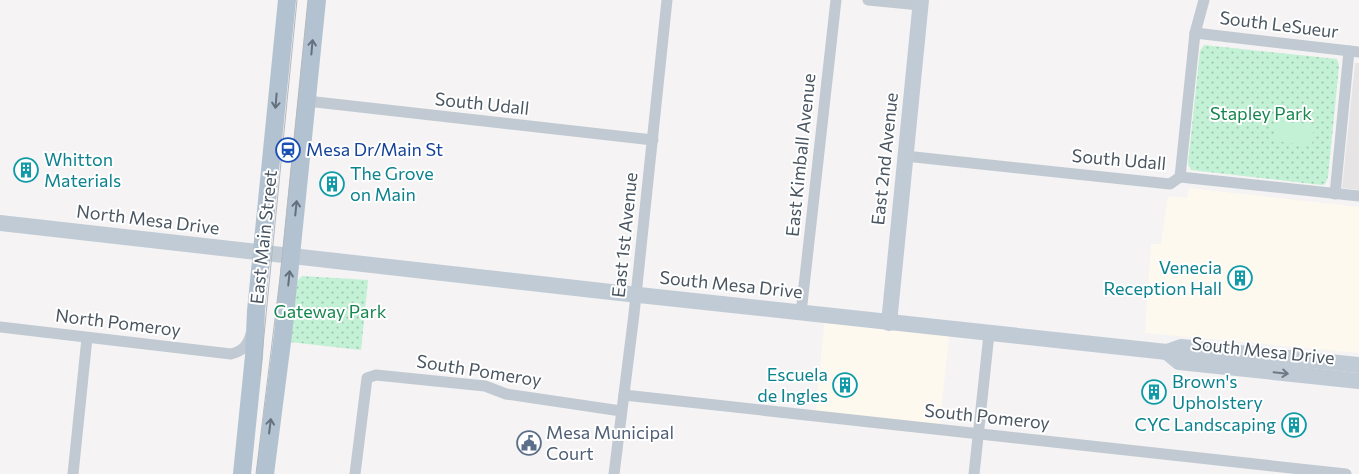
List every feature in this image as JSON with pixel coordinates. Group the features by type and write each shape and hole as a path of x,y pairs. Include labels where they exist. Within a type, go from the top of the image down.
{"main road":[{"name":"East Main Street","path":"242,474 252,376 256,310 287,0"},
{"name":"East Main Street","path":"267,470 317,0"},
{"name":"East 2nd Avenue","path":"889,323 920,3"},
{"name":"North Mesa Drive","path":"0,223 291,257"},
{"name":"South Mesa Drive","path":"291,257 989,334 1167,352 1181,347 1359,365"},
{"name":"South Mesa Drive","path":"1167,352 1179,362 1359,381"}],"street":[{"name":"East 1st Avenue","path":"614,474 636,295 667,0"},
{"name":"East Kimball Avenue","path":"801,313 836,0"},
{"path":"868,0 920,3"},
{"path":"1180,177 1195,33 1204,0"},
{"name":"South LeSueur","path":"1195,33 1354,52"},
{"path":"1335,194 1354,52"},
{"name":"South Udall","path":"307,102 653,140"},
{"name":"South Udall","path":"905,156 1170,184 1180,177 1359,196"},
{"path":"231,354 242,350 249,342 256,310"},
{"name":"North Pomeroy","path":"0,326 231,354"},
{"path":"974,474 989,334"},
{"path":"73,474 87,338"},
{"path":"231,354 247,363 252,376"},
{"name":"South Pomeroy","path":"355,474 367,378 376,375 485,386 506,394 621,411"},
{"name":"South Pomeroy","path":"624,395 1339,474"}],"shaded area":[{"path":"1355,63 1359,63 1359,190 1342,188"},
{"path":"1189,188 1359,207 1359,353 1145,333 1151,244 1161,244 1168,196 1187,198"},
{"path":"825,316 950,329 939,429 815,416"}],"green space":[{"name":"Stapley Park","path":"1204,45 1337,59 1339,66 1328,177 1325,184 1191,170 1188,164 1200,51"},
{"path":"1276,121 1314,125 1312,146 1274,141"},
{"name":"Gateway Park","path":"302,276 368,280 361,350 290,342 297,281"}],"tram line":[{"path":"260,376 297,0"},
{"path":"256,474 280,278 308,0"}],"place":[{"name":"Mesa Dr/Main St","path":"288,150"},
{"name":"Whitton Materials","path":"26,170"},
{"name":"The Grove on Main","path":"332,184"},
{"name":"Venecia Reception Hall","path":"1240,278"},
{"name":"Escuela de Ingles","path":"845,385"},
{"name":"Brown's Upholstery","path":"1154,392"},
{"name":"CYC Landscaping","path":"1294,425"},
{"name":"Mesa Municipal Court","path":"529,443"}]}
